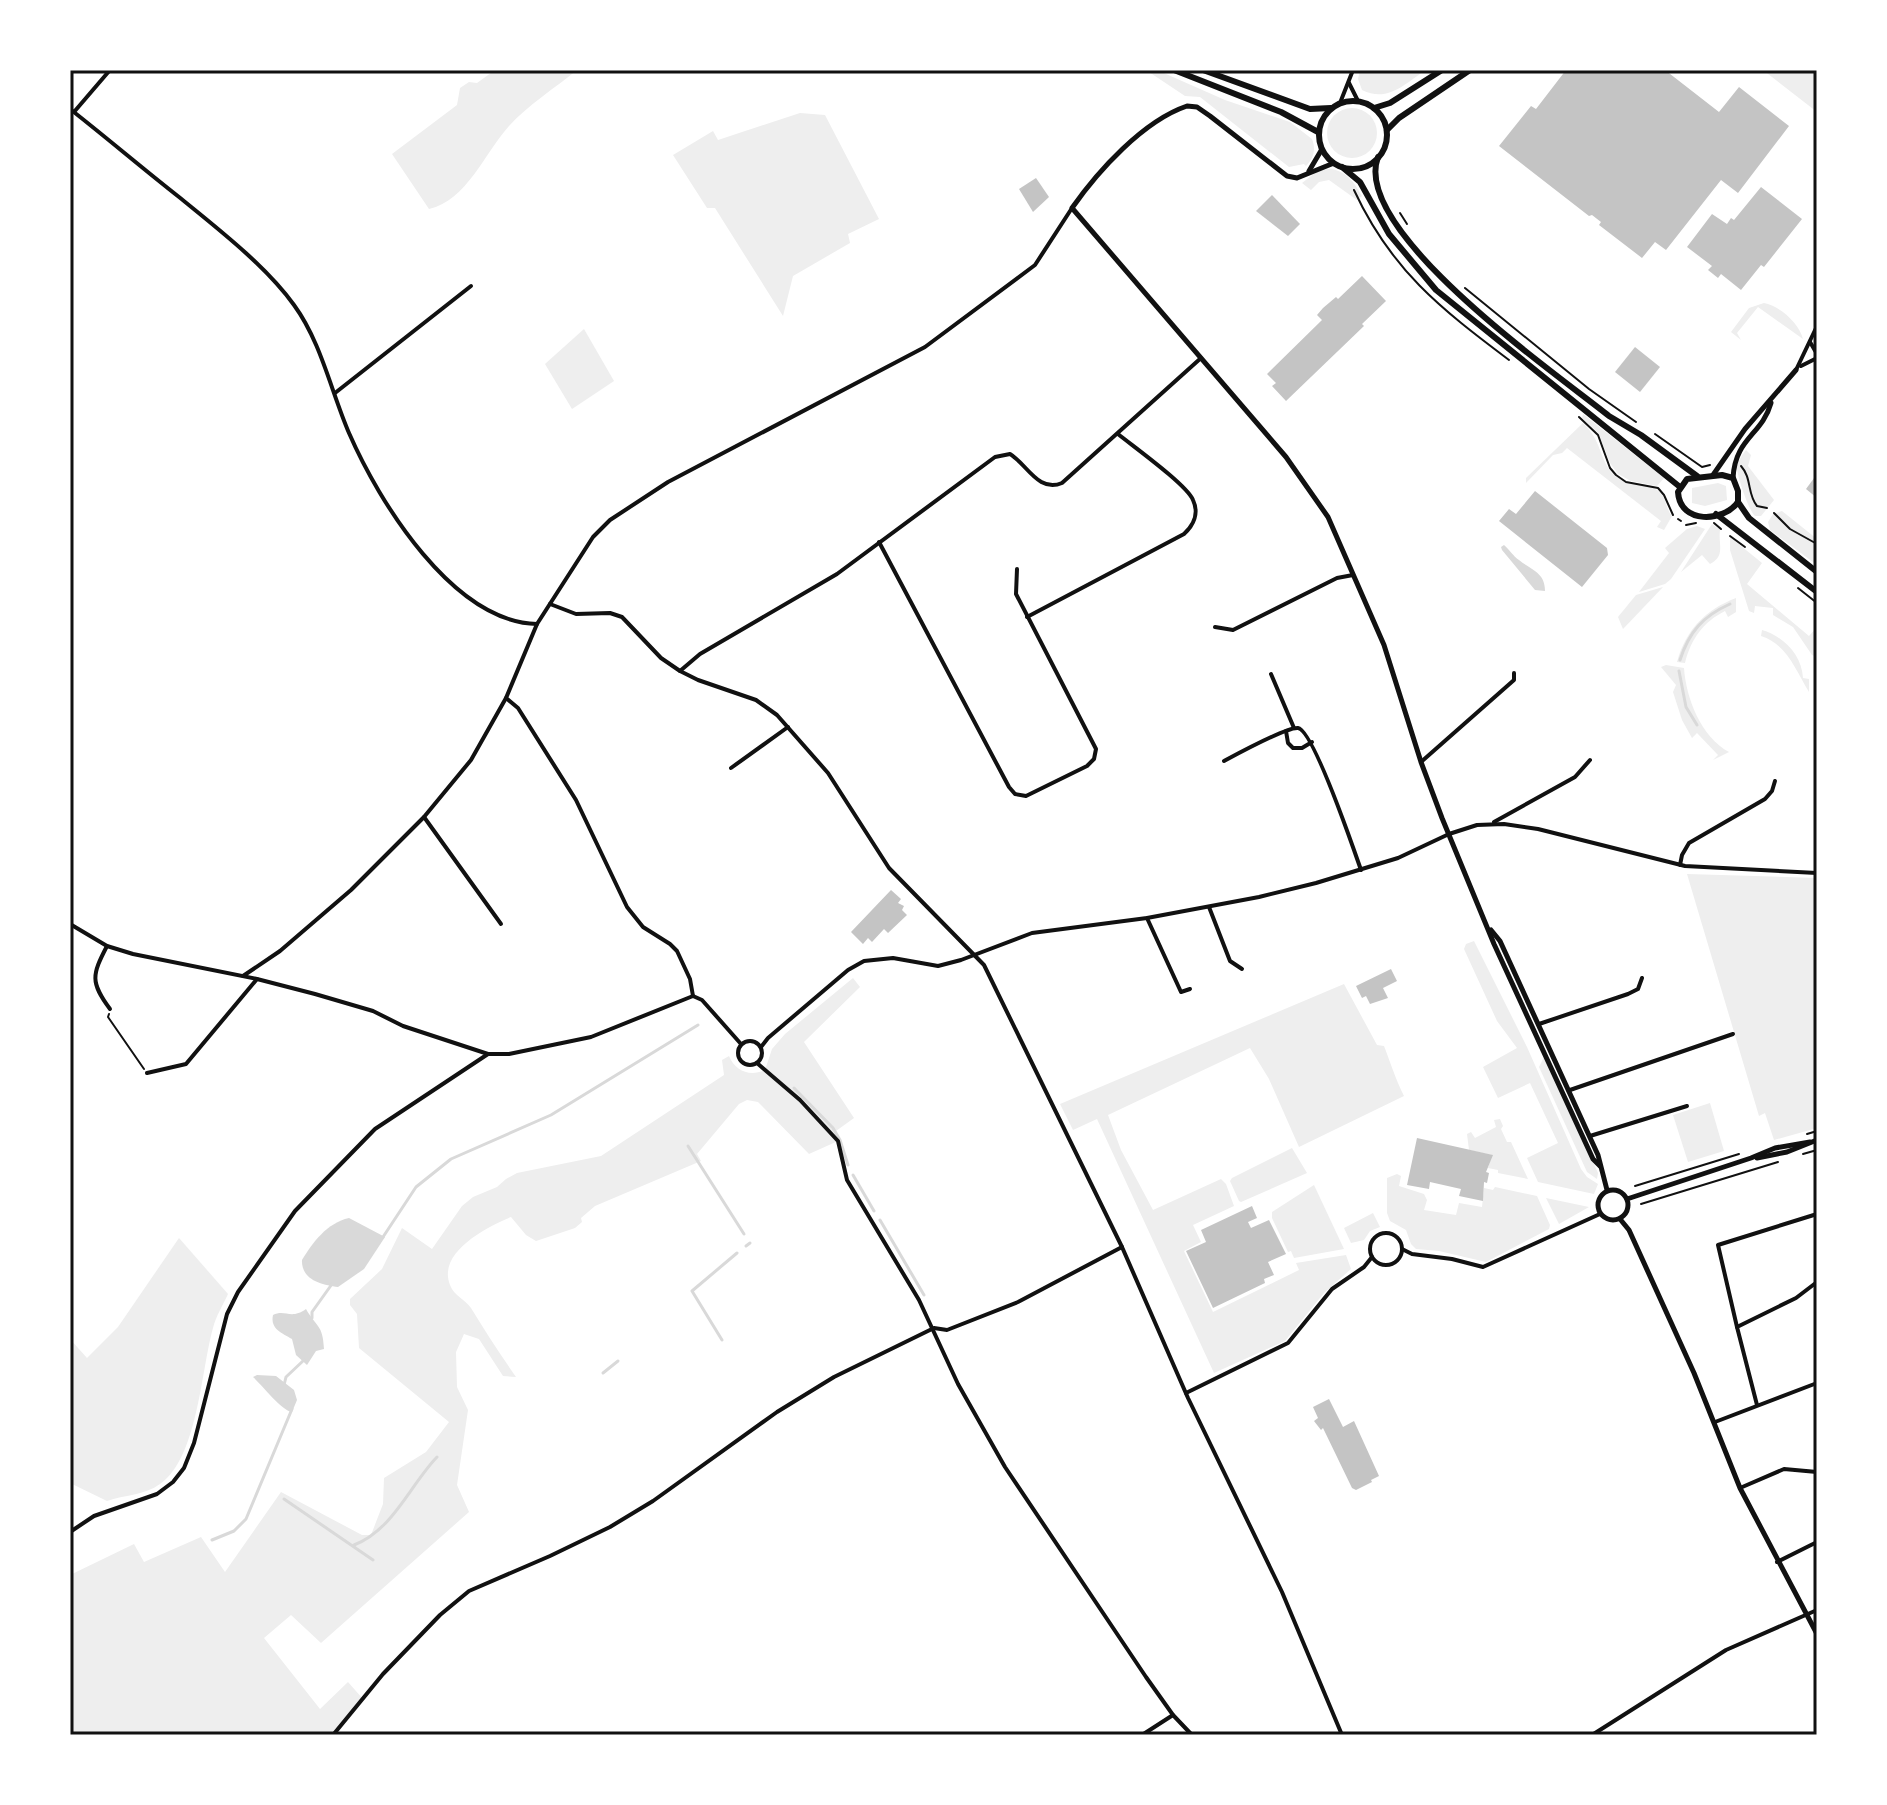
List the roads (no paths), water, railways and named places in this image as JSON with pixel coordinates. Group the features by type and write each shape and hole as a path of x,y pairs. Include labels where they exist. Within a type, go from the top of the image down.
{"main road":[{"path":"1174,70 1281,112 1318,132"},
{"path":"1203,70 1310,109 1331,108"},
{"path":"1374,108 1390,103 1442,70"},
{"path":"1387,130 1399,118 1470,70"},
{"path":"1680,487 1436,290 1389,234 1360,182 1334,163 1322,149 1318,132 1331,108 1340,103 1358,101 1380,114 1387,130 1387,140 1378,157 1374,175 1379,194 1399,228 1433,272 1609,416 1697,476"},
{"path":"1342,167 1362,168 1378,157"},
{"path":"1738,502 1732,509 1697,516 1686,512 1679,502 1680,487 1687,479 1697,476 1733,478 1738,502 1749,518 1817,572"},
{"path":"1716,514 1817,592"}],"street":[{"path":"110,70 72,110 223,232 296,307 317,349 357,451 386,503 417,548 463,595 508,620 537,624"},
{"path":"1340,103 1353,70"},
{"path":"1349,83 1358,101"},
{"path":"243,976 280,951 341,899 424,817 471,760 506,698 537,624 593,537 630,505 779,422 925,347 1035,265 1088,186 1127,146 1179,109 1197,107 1287,176 1297,178 1334,163"},
{"path":"1308,172 1322,149"},
{"path":"1072,208 1286,457 1334,527 1394,672 1421,762 1449,834 1490,929 1500,941 1593,1159 1600,1166"},
{"path":"335,393 471,286"},
{"path":"1713,475 1745,429 1796,370 1817,326"},
{"path":"1796,370 1817,356 1810,340"},
{"path":"680,671 700,654 837,574 1000,455 1014,457 1040,482 1054,486 1067,479 1201,358"},
{"path":"1733,478 1734,460 1768,412 1771,402"},
{"path":"1027,617 1184,534 1192,526 1196,510 1190,495 1118,434"},
{"path":"879,542 1009,787 1022,796 1032,795 1087,766 1094,759 1096,749 1016,594 1017,569"},
{"path":"1215,627 1233,630 1337,578 1353,575"},
{"path":"550,604 576,614 610,613 622,617 661,658 680,671 756,700 788,727 828,773 889,868 984,965 1122,1247 1186,1393 1282,1592 1342,1735"},
{"path":"1421,762 1514,680 1514,673"},
{"path":"1271,674 1294,728"},
{"path":"506,698 518,708 576,800 627,907 643,927 677,951 687,968 693,996"},
{"path":"731,768 788,727"},
{"path":"1224,761 1286,731 1294,728 1304,730 1312,742 1361,870"},
{"path":"1286,731 1288,743 1293,748 1302,748 1312,742"},
{"path":"761,1047 752,1041 741,1044 737,1051 741,1062 749,1065 757,1063 762,1054 761,1047 768,1038 856,965 882,957 938,966 1032,933 1209,907 1361,870 1398,858 1449,834 1492,823 1575,777 1590,760"},
{"path":"1680,865 1689,843 1765,799 1775,781"},
{"path":"424,817 501,924"},
{"path":"1492,823 1538,829 1680,865 1817,873"},
{"path":"1209,907 1230,961 1242,969"},
{"path":"1147,918 1181,992 1190,989"},
{"path":"70,924 107,946 174,964 257,979 373,1011 403,1026 488,1054 509,1054 591,1037 693,996 702,1000 741,1044"},
{"path":"107,946 94,977 96,991 110,1009"},
{"path":"1536,1025 1628,994 1638,989 1642,978"},
{"path":"147,1073 186,1064 257,979"},
{"path":"1536,1025 1590,1136 1607,1190"},
{"path":"1570,1090 1733,1034"},
{"path":"70,1532 108,1509 157,1494 173,1482 184,1468 194,1443 227,1314 238,1292 295,1211 375,1129 488,1054"},
{"path":"757,1063 800,1100 838,1141 847,1180 934,1328 958,1384 1005,1467 1173,1715 1192,1735"},
{"path":"1590,1136 1687,1106"},
{"path":"1627,1199 1817,1140"},
{"path":"1607,1190 1619,1191 1627,1199 1627,1211 1620,1219 1609,1220 1600,1214 1597,1201 1607,1190"},
{"path":"1402,1249 1412,1254 1437,1256 1483,1267 1600,1214"},
{"path":"1757,1405 1718,1245 1817,1214"},
{"path":"1620,1219 1629,1230 1666,1312 1740,1488 1817,1634"},
{"path":"1186,1393 1288,1343 1332,1289 1364,1267 1372,1257 1371,1243 1374,1238 1384,1233 1399,1239 1402,1249 1399,1259 1391,1264 1380,1264 1372,1257"},
{"path":"333,1735 393,1663 440,1615 469,1591 610,1527 653,1501 777,1412 834,1377 934,1328 947,1330 1018,1302 1122,1247"},
{"path":"1737,1327 1796,1298 1817,1282"},
{"path":"1712,1423 1817,1383"},
{"path":"1740,1488 1784,1469 1817,1472"},
{"path":"1777,1562 1817,1542"},
{"path":"1592,1735 1726,1650 1817,1610"},
{"path":"1142,1735 1173,1715"}],"waterway":[{"path":"1680,660 1698,626 1730,604"},
{"path":"1679,671 1686,707 1697,725"},
{"path":"383,1237 416,1187 451,1159 551,1115 698,1025"},
{"path":"794,1088 833,1128 848,1165"},
{"path":"688,1146 744,1234"},
{"path":"853,1175 874,1211"},
{"path":"880,1220 924,1295"},
{"path":"746,1246 750,1243"},
{"path":"722,1340 692,1291 737,1253"},
{"path":"312,1318 312,1312 332,1284"},
{"path":"284,1385 286,1377 304,1360"},
{"path":"603,1373 618,1361"},
{"path":"212,1540 234,1531 246,1519 292,1409"},
{"path":"354,1545 380,1529 437,1457"},
{"path":"284,1499 373,1560"}]}
